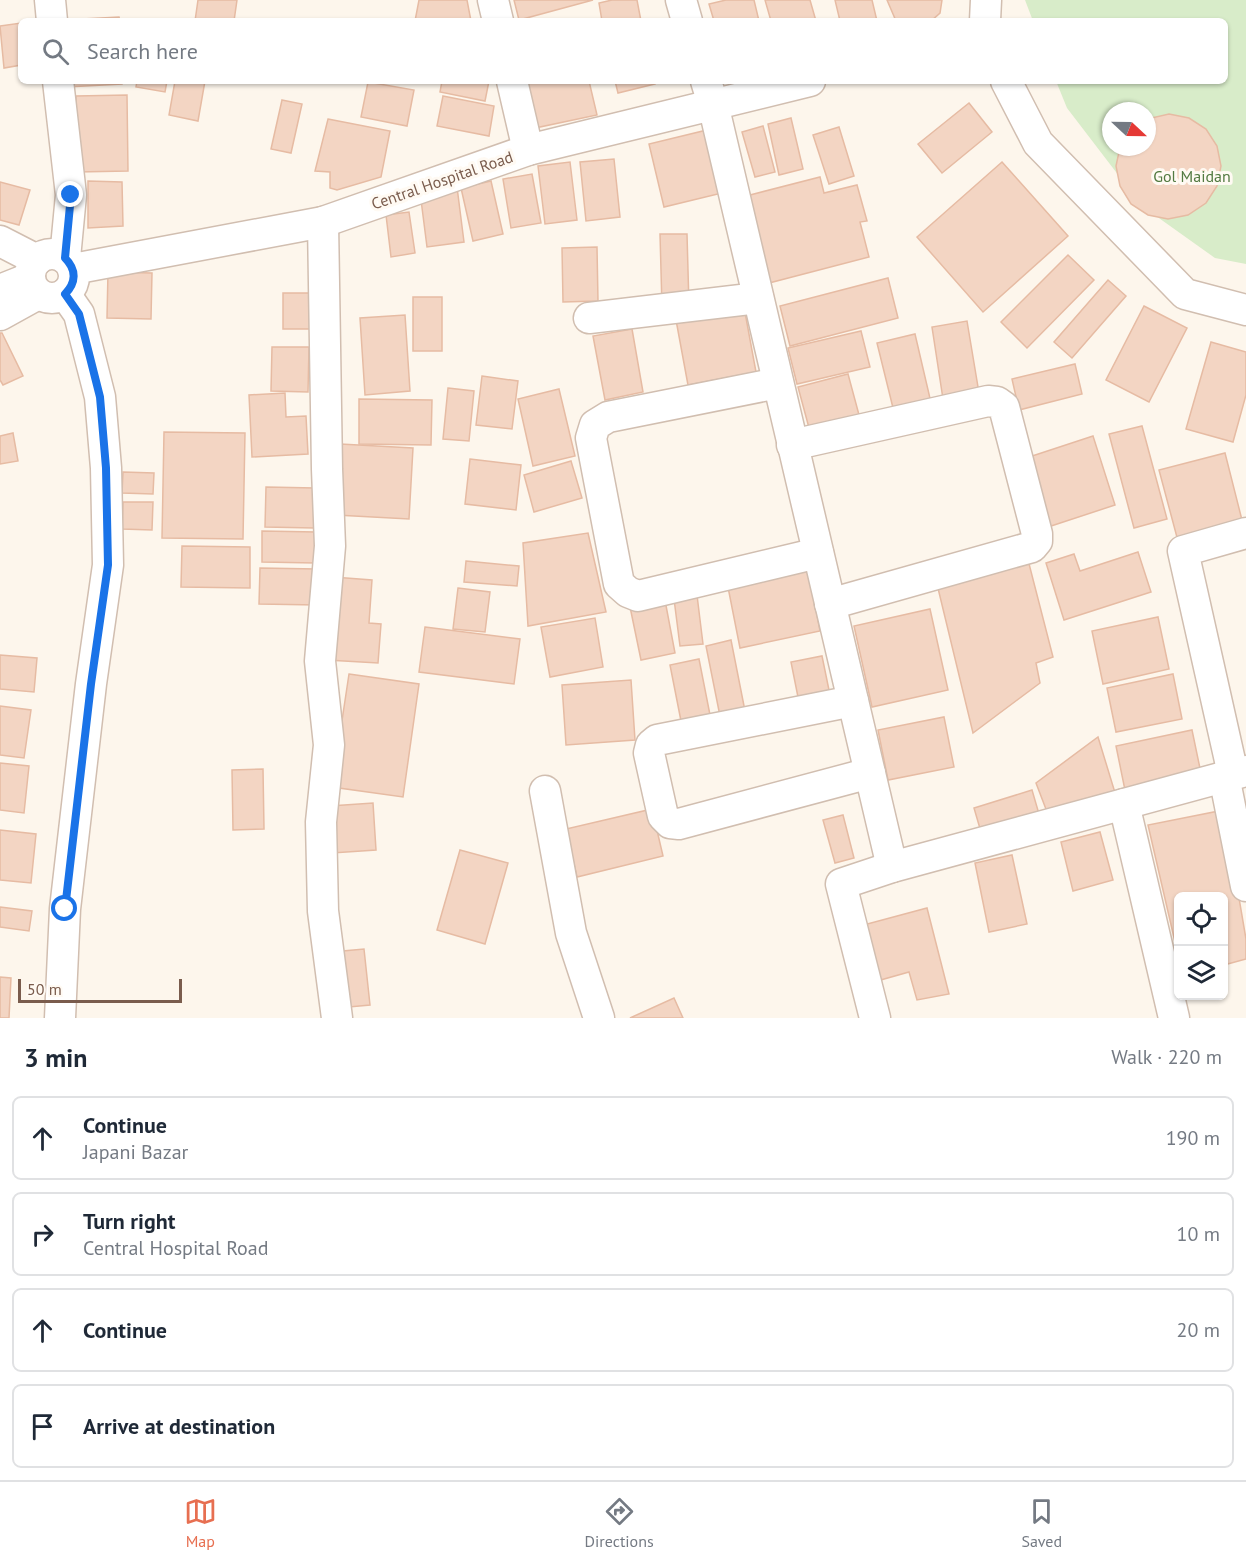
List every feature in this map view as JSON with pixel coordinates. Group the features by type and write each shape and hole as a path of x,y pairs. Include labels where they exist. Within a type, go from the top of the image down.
{"street":[{"path":"50,0 52,18"},
{"path":"493,0 497,18"},
{"path":"681,0 686,18"},
{"path":"985,18 986,0"},
{"path":"51,276 71,195 58,84"},
{"path":"513,84 528,150"},
{"name":"Central Hospital Road","path":"0,290 51,276 323,222 528,150 709,93 785,84"},
{"path":"1008,84 1038,143 1185,294 1246,310"},
{"path":"709,93 892,867"},
{"path":"323,222 330,546 320,661 330,745 321,834 323,911 337,1018"},
{"path":"0,241 51,276 79,314 100,397 106,468 108,565 91,684 65,909 60,1018"},
{"name":"Central Hospital Road","path":"0,315 51,276"},
{"path":"589,318 758,298"},
{"path":"778,382 608,417 595,424 591,438 619,584 628,592 638,596 818,553"},
{"path":"792,445 988,401 997,402 1004,407 1037,534 1037,541 1032,547 830,604"},
{"path":"1246,533 1183,551 1234,774 1246,886"},
{"path":"853,701 657,740 651,745 649,753 663,816 670,823 680,824 870,773"},
{"path":"875,1018 841,885 892,867 1234,774"},
{"path":"545,791 571,933 599,1018"},
{"path":"1124,804 1174,1018"}],"green space":[{"name":"Gol Maidan","path":"1025,0 1246,0 1246,264 1215,258 1142,206 1104,156 1156,156 1156,102 1102,102 1102,154 1067,108 1057,84 1228,84 1228,18 1032,18"}],"building":[{"path":"198,0 237,0 234,18 195,18"},
{"path":"419,0 467,0 470,18 416,18"},
{"path":"514,0 593,0 526,18 518,18"},
{"path":"612,0 637,0 640,18 602,18 599,3"},
{"path":"726,0 754,0 758,18 713,18 709,4"},
{"path":"765,0 810,0 815,18 770,18"},
{"path":"835,0 872,0 876,18 839,18"},
{"path":"887,0 942,0 940,13 934,18 895,18"},
{"path":"18,23 18,66 4,68 0,26"},
{"path":"67,84 122,84 67,87"},
{"path":"136,84 166,84 165,92 136,87"},
{"path":"174,84 204,84 198,121 169,115"},
{"path":"368,84 414,90 407,126 361,117"},
{"path":"441,84 488,84 485,101 440,92"},
{"path":"526,84 590,84 597,115 535,128"},
{"path":"616,84 655,84 618,93"},
{"path":"127,95 128,171 77,172 76,96"},
{"path":"443,96 494,106 489,136 437,126"},
{"path":"282,100 302,104 291,153 271,149"},
{"path":"969,103 992,132 942,173 918,144"},
{"path":"1169,114 1189,118 1206,129 1217,146 1221,166 1217,186 1206,203 1188,215 1168,219 1148,215 1131,204 1120,186 1116,166 1118,156 1156,156 1156,117"},
{"path":"791,118 803,169 779,175 768,124"},
{"path":"328,119 390,131 381,177 337,190 330,188 330,172 315,171"},
{"path":"763,126 775,172 755,177 742,132"},
{"path":"839,127 854,176 829,184 813,135"},
{"path":"707,130 722,193 664,207 649,144"},
{"path":"614,159 620,217 586,221 580,162"},
{"path":"570,162 577,220 545,224 538,166"},
{"path":"1002,162 1068,236 983,312 917,237"},
{"path":"532,174 541,223 511,228 503,179"},
{"path":"820,177 824,193 857,185 867,221 860,222 869,257 769,283 746,196"},
{"path":"88,181 122,182 123,226 88,228"},
{"path":"491,181 503,234 473,241 461,188"},
{"path":"0,182 30,190 19,225 0,220"},
{"path":"457,187 464,242 427,247 420,192"},
{"path":"409,212 415,253 391,257 386,215"},
{"path":"660,234 687,234 689,306 662,307"},
{"path":"597,247 598,301 563,302 562,248"},
{"path":"1068,255 1094,280 1027,348 1001,322"},
{"path":"108,272 152,273 151,319 107,318"},
{"path":"888,278 898,318 790,346 780,306"},
{"path":"1108,280 1126,296 1072,358 1054,342"},
{"path":"283,293 312,293 311,329 283,329"},
{"path":"413,297 442,297 442,351 413,351"},
{"path":"1144,306 1187,328 1149,402 1106,380"},
{"path":"744,307 756,372 688,385 676,320"},
{"path":"405,315 410,391 365,395 360,318"},
{"path":"967,321 979,393 943,399 932,327"},
{"path":"632,329 643,392 605,400 593,336"},
{"path":"861,331 870,367 797,384 788,348"},
{"path":"0,333 23,376 3,385 0,380"},
{"path":"915,334 932,407 895,416 877,343"},
{"path":"1211,342 1246,352 1246,395 1233,442 1186,429"},
{"path":"272,347 309,347 308,392 271,391"},
{"path":"1075,364 1082,394 1019,410 1012,379"},
{"path":"848,374 862,426 812,439 798,387"},
{"path":"482,376 518,381 512,429 476,425"},
{"path":"448,388 474,391 469,441 443,439"},
{"path":"559,389 575,456 533,466 518,399"},
{"path":"285,393 286,417 306,416 308,454 252,457 249,395"},
{"path":"359,399 432,400 431,445 359,444"},
{"path":"1142,426 1167,519 1134,528 1109,434"},
{"path":"164,432 245,433 243,539 162,538"},
{"path":"13,433 18,461 0,464 0,436"},
{"path":"1093,436 1115,505 1042,529 1020,460"},
{"path":"340,444 413,448 409,519 336,515"},
{"path":"1225,453 1243,524 1178,541 1159,470"},
{"path":"470,459 521,465 516,510 465,504"},
{"path":"571,461 582,498 534,512 524,475"},
{"path":"123,472 154,473 153,494 122,493"},
{"path":"266,487 315,488 314,528 265,527"},
{"path":"123,502 153,502 152,530 122,529"},
{"path":"262,531 316,532 315,563 262,562"},
{"path":"588,533 606,612 528,626 523,543"},
{"path":"182,546 250,547 250,588 181,587"},
{"path":"1138,552 1151,592 1064,620 1046,563 1074,554 1080,571"},
{"path":"1027,556 1053,657 1036,663 1040,683 973,733 936,580"},
{"path":"466,561 519,566 517,586 464,582"},
{"path":"807,561 820,631 740,648 726,577"},
{"path":"260,568 317,569 317,605 259,604"},
{"path":"333,577 372,580 369,623 381,624 378,663 327,660"},
{"path":"696,587 703,644 680,646 673,591"},
{"path":"458,588 490,592 485,632 453,629"},
{"path":"664,595 675,653 641,660 629,602"},
{"path":"930,609 948,690 872,707 854,626"},
{"path":"1158,617 1169,669 1103,684 1092,631"},
{"path":"595,618 603,667 550,677 541,627"},
{"path":"425,627 520,639 514,684 419,672"},
{"path":"731,640 746,716 721,721 706,646"},
{"path":"0,655 37,658 34,692 0,689"},
{"path":"822,656 830,695 799,702 791,662"},
{"path":"699,659 711,720 682,726 670,665"},
{"path":"349,674 419,684 403,797 332,787"},
{"path":"1173,674 1182,719 1116,732 1107,688"},
{"path":"631,680 635,740 566,745 562,685"},
{"path":"0,706 31,710 24,758 0,755"},
{"path":"944,717 954,767 888,780 878,730"},
{"path":"1192,730 1202,778 1126,795 1116,746"},
{"path":"1098,737 1116,796 1049,817 1036,783"},
{"path":"0,763 29,766 24,813 0,810"},
{"path":"263,769 264,829 233,830 232,770"},
{"path":"1032,790 1039,814 981,832 974,808"},
{"path":"373,803 376,850 332,853 330,806"},
{"path":"652,809 663,856 577,877 566,829"},
{"path":"1224,810 1246,939 1246,959 1228,964 1228,892 1174,892 1174,938 1148,825"},
{"path":"843,815 854,858 835,863 823,820"},
{"path":"0,830 36,834 31,883 0,880"},
{"path":"1100,832 1113,880 1073,891 1061,842"},
{"path":"460,850 508,863 485,944 437,930"},
{"path":"1012,855 1027,924 989,932 975,863"},
{"path":"0,907 32,911 29,931 0,927"},
{"path":"927,908 949,994 917,1000 909,972 870,983 856,927"},
{"path":"364,949 370,1005 349,1007 343,951"},
{"path":"0,977 11,978 9,1018 0,1018"},
{"path":"674,998 683,1018 630,1018"}],"route":[{"path":"65,909 79,804 91,684 108,565 106,468 100,397 79,314 65,294 70,289 74,276 73,269 65,258 71,195"}]}
